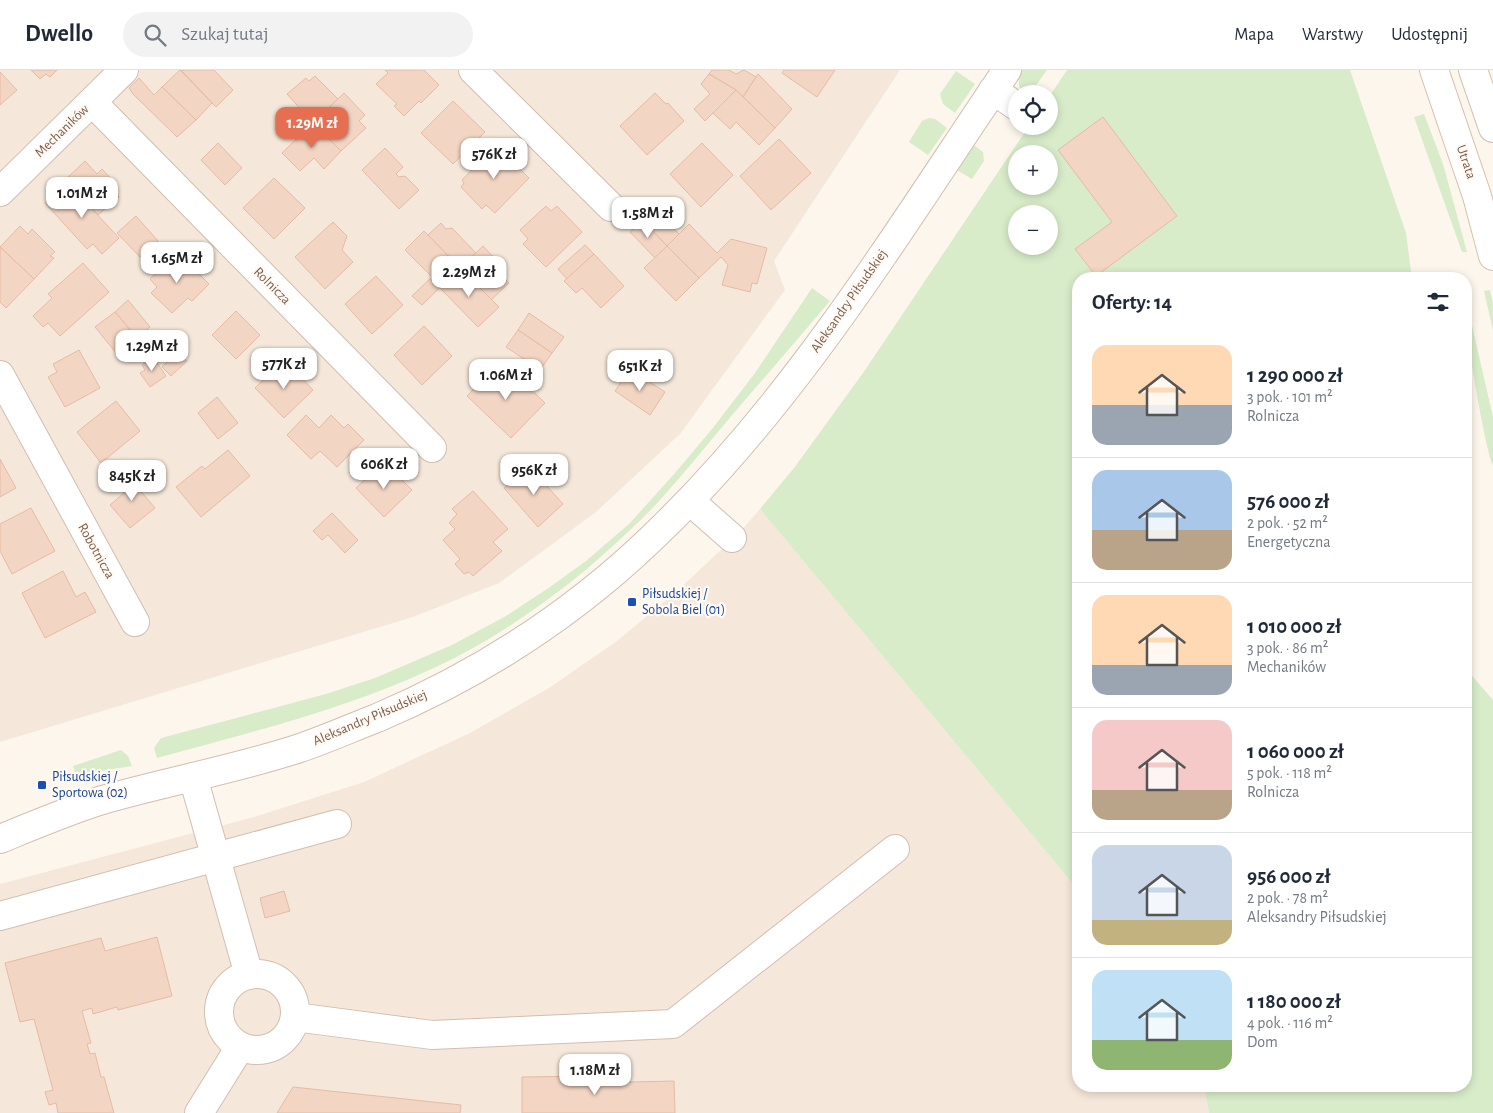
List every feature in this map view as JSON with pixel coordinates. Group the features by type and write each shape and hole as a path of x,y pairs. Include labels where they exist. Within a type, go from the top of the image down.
{"street":[{"name":"Mechaników","path":"0,192 124,70"},
{"path":"473,70 611,207"},
{"name":"Utrata","path":"1434,70 1477,196 1493,256"},
{"path":"1473,70 1493,128"},
{"name":"Aleksandry Piłsudskiej","path":"0,840 53,817 98,802 297,748 378,717 459,678 515,646 562,613 612,574 652,539 690,501 768,411 846,308 1000,80 1008,93"},
{"name":"Rolnicza","path":"92,102 432,448"},
{"name":"Robotnicza","path":"0,374 135,622"},
{"path":"690,501 732,538"},
{"path":"193,777 248,974"},
{"path":"0,916 337,824"},
{"path":"296,1017 432,1035 674,1024 895,849"},
{"path":"248,974 259,974 279,980 292,996 296,1017 288,1036 271,1048 260,1051 240,1047 231,1041 224,1033 218,1013 224,993 234,982 248,974"},
{"path":"199,1113 240,1047"}],"shaded area":[{"path":"0,70 900,70 774,261 785,290 680,434 596,512 499,583 413,617 0,742"},
{"path":"760,509 1072,883 1072,1092 1205,1092 1209,1113 0,1113 0,884 254,817 364,782 468,734 549,688 617,641 677,591 740,532"}],"green space":[{"path":"1022,70 1047,70 1036,85 1019,85"},
{"path":"1067,70 1350,70 1406,233 1411,272 1072,272 1072,883 760,509 794,468 863,373 1008,157 1008,195 1058,195 1058,145 1016,145 1023,135 1058,135 1057,85"},
{"path":"956,71 975,84 955,113 943,104 940,94"},
{"path":"1424,114 1443,164 1467,252 1462,252 1414,117"},
{"path":"929,118 935,119 947,128 928,155 909,142 922,121"},
{"path":"971,143 983,152 984,161 972,179 955,169"},
{"path":"812,288 830,301 676,482 643,518 587,569 539,606 463,654 402,682 334,707 264,729 157,758 154,748 161,738 326,694 375,678 452,645 506,616 550,587 586,561 630,523 675,473 755,373"},
{"path":"1490,290 1493,305 1493,331 1484,291"},
{"path":"1472,325 1493,417 1493,465 1486,442 1473,374"},
{"path":"1472,676 1493,700 1493,1113 1209,1113 1205,1092 1472,1092"},
{"path":"121,750 128,756 132,766 76,775 73,766"}],"building":[{"path":"31,70 57,70 50,77 46,74 40,79"},
{"path":"180,70 212,103 196,120 162,87"},
{"path":"181,70 214,70 233,90 216,107"},
{"path":"385,70 424,70 439,85 421,103 419,101 404,116 394,106 397,104 376,84 388,73"},
{"path":"712,70 729,70 736,74 744,70 756,77 743,97 736,90 709,74"},
{"path":"784,70 835,70 817,97 782,73"},
{"path":"0,72 17,90 0,105"},
{"path":"709,74 736,90 705,121 694,109 710,94 701,84"},
{"path":"758,74 792,109 775,128 743,97"},
{"path":"315,76 338,99 313,123 287,94 306,78 309,81"},
{"path":"139,78 154,95 162,87 196,120 177,137 129,88"},
{"path":"736,90 775,128 759,145 736,122 730,129 713,113"},
{"path":"344,93 365,115 359,121 366,128 341,151 313,123"},
{"path":"655,93 666,104 668,103 684,121 647,155 620,126"},
{"path":"453,101 485,132 453,164 421,133"},
{"path":"1103,117 1177,216 1101,272 1093,272 1075,249 1112,222 1058,150"},
{"path":"313,123 341,151 324,169 314,158 300,171 282,153"},
{"path":"779,139 811,173 771,210 740,176"},
{"path":"218,143 242,168 225,185 201,160"},
{"path":"702,143 733,175 701,207 670,174"},
{"path":"496,145 529,178 495,213 486,205 482,209 461,187 464,183 462,180"},
{"path":"385,148 403,167 396,174 399,177 405,176 419,190 399,209 362,170"},
{"path":"85,161 97,174 102,169 115,183 110,187 119,197 98,215 65,180"},
{"path":"274,178 305,208 274,239 243,208"},
{"path":"68,183 119,238 102,254 93,244 87,249 45,203"},
{"path":"546,206 551,211 557,206 582,232 546,267 523,244 528,239 520,230"},
{"path":"654,209 679,234 667,246 642,220"},
{"path":"136,216 158,241 140,257 117,233"},
{"path":"642,220 667,246 655,258 630,232"},
{"path":"333,222 347,236 342,250 353,262 325,289 295,257"},
{"path":"441,223 446,229 452,228 476,253 460,268 428,235"},
{"path":"689,224 717,253 731,239 767,248 757,284 752,283 750,292 722,285 728,265 721,257 699,278 667,246"},
{"path":"20,226 28,234 32,229 55,252 50,256 54,258 34,279 0,247"},
{"path":"424,231 460,268 422,305 412,296 432,277 405,250"},
{"path":"585,245 594,254 567,279 558,269"},
{"path":"483,246 500,264 495,269 509,283 491,300 460,268"},
{"path":"667,246 699,278 676,301 644,268"},
{"path":"0,247 34,279 6,308 0,302"},
{"path":"594,254 624,286 601,308 582,288 576,293 564,281"},
{"path":"172,258 181,266 186,261 209,284 192,301 188,298 172,313 151,293 157,287 150,279"},
{"path":"83,263 109,292 60,336 48,323 43,327 33,316 52,298 48,294"},
{"path":"460,268 499,307 478,327 440,288"},
{"path":"376,276 403,305 372,334 345,304"},
{"path":"128,300 150,327 137,338 115,312"},
{"path":"236,311 260,335 236,359 212,335"},
{"path":"115,312 137,338 117,354 95,327"},
{"path":"529,313 564,337 552,353 518,330"},
{"path":"424,326 452,356 422,385 394,355"},
{"path":"518,330 552,353 540,370 506,347"},
{"path":"79,350 100,388 65,407 48,377 57,372 53,364"},
{"path":"178,352 187,361 171,376 162,367"},
{"path":"153,357 166,376 150,387 140,373 145,370 142,365"},
{"path":"280,364 289,372 293,369 313,390 284,418 255,388"},
{"path":"508,367 545,403 511,438 467,396 490,372 497,378"},
{"path":"630,369 665,392 650,415 615,391"},
{"path":"217,397 238,423 218,439 198,413"},
{"path":"116,401 140,431 101,463 77,432"},
{"path":"306,415 319,428 331,415 344,428 348,424 364,440 337,467 320,451 311,459 287,435"},
{"path":"228,450 250,476 201,517 176,487 202,466 205,469"},
{"path":"0,459 16,488 0,497"},
{"path":"380,465 390,476 394,472 412,490 384,517 356,488"},
{"path":"529,466 563,504 538,527 504,488"},
{"path":"134,474 142,484 138,488 155,508 130,528 110,505 124,493 118,486"},
{"path":"473,491 508,529 493,542 502,551 473,576 469,572 464,574 455,564 460,559 443,540 455,529 449,523 457,514 452,509"},
{"path":"31,508 55,551 12,574 0,551 0,524"},
{"path":"332,513 358,540 345,553 328,535 322,540 313,531"},
{"path":"63,571 76,597 85,592 96,612 45,638 22,593"},
{"path":"284,891 290,911 265,918 260,898"},
{"path":"157,937 172,996 118,1010 117,1007 93,1014 92,1008 82,1011 91,1043 87,1044 90,1054 95,1053 101,1077 104,1077 114,1113 58,1113 56,1103 49,1105 45,1092 53,1090 34,1019 20,1022 5,963 101,938 105,951"},
{"path":"588,1076 588,1083 674,1081 675,1113 522,1113 522,1077"},
{"path":"293,1087 461,1105 460,1113 277,1113"}],"place":[{"name":"Piłsudskiej / Sobola Biel (01)","path":"632,602"},
{"name":"Piłsudskiej / Sportowa (02)","path":"42,785"}]}
